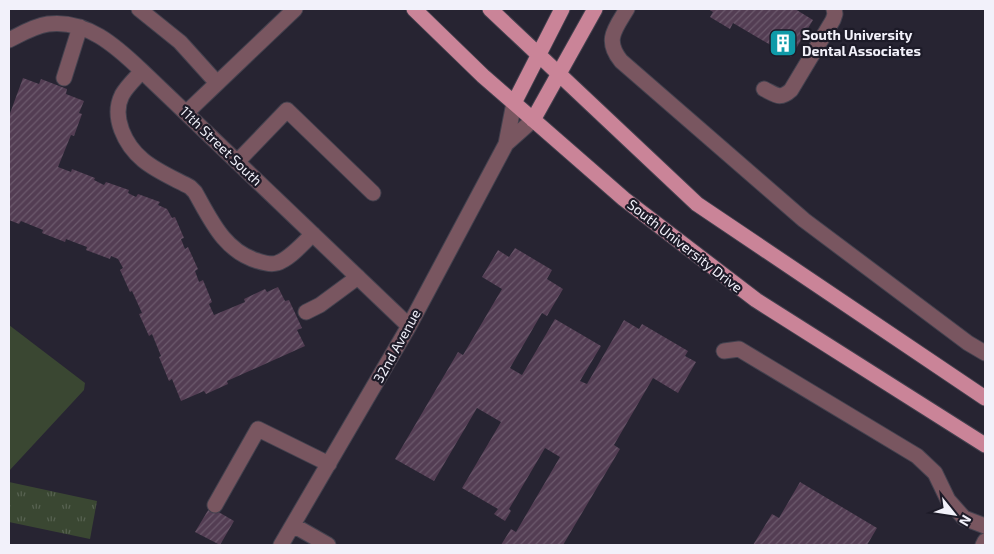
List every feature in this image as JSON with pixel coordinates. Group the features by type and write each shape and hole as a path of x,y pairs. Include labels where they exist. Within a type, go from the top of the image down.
{"main road":[{"name":"South University Drive","path":"414,9 483,76 624,199 756,300 985,445"},
{"path":"490,9 697,204 985,398"},
{"name":"32nd Avenue","path":"514,103 562,9"},
{"name":"32nd Avenue","path":"533,120 595,9"}],"street":[{"path":"140,9 180,42 217,83"},
{"path":"186,113 295,9"},
{"path":"627,9 618,24 612,42 614,52 621,61 804,220 960,338 985,353"},
{"path":"764,89 777,96 785,95 791,90 833,20 834,9"},
{"name":"11th Street South","path":"9,40 28,30 47,24 58,16 68,24 80,27 106,40 142,71 409,326"},
{"path":"64,78 80,27"},
{"path":"142,71 123,93 118,111 120,129 131,148 144,161 195,192 219,234 228,244 253,260 268,264 278,262 288,256 313,234"},
{"name":"32nd Avenue","path":"281,545 409,326 506,144 514,103"},
{"path":"237,162 287,110 373,193"},
{"name":"32nd Avenue","path":"506,144 533,120"},
{"path":"306,312 327,301 358,277"},
{"path":"724,352 739,349 917,456 935,473 948,500 964,518 985,526"},
{"path":"215,505 258,429 329,464"},
{"path":"293,525 328,545"},
{"path":"983,545 985,541"}],"green space":[{"path":"9,325 85,383 84,390 9,471"},
{"path":"9,482 97,501 90,539 9,522"}],"building":[{"name":"South University Dental Associates","path":"708,9 795,9 813,20 791,57 733,23 730,29 710,17 713,12"},
{"path":"23,78 39,84 41,79 67,89 66,94 84,101 79,113 82,114 74,136 71,135 58,167 71,172 72,169 95,178 94,180 104,185 106,182 129,190 128,193 136,197 138,194 160,202 158,205 167,209 172,218 175,217 184,238 181,239 185,249 188,247 198,269 195,271 199,282 203,280 212,302 209,304 214,315 245,302 244,299 265,289 267,292 278,287 285,301 289,300 302,328 297,330 305,346 227,381 228,384 206,394 204,391 181,401 172,379 169,381 152,334 149,336 139,314 142,313 120,270 123,268 118,259 111,256 110,259 86,250 87,247 66,239 65,242 42,233 43,230 21,221 19,224 9,220 9,116"},
{"path":"515,248 552,270 547,279 563,289 547,316 542,313 510,368 522,375 555,319 601,346 580,381 587,384 624,320 639,329 642,324 688,351 685,356 696,362 678,393 653,378 614,445 620,449 563,545 501,545 511,529 516,532 560,457 545,448 509,509 511,511 505,521 494,514 498,509 462,488 501,422 477,408 434,481 395,459 458,352 463,355 502,289 482,277 498,250 509,257"},
{"path":"800,482 877,528 867,545 753,545 772,514 779,518"},
{"path":"210,507 234,521 220,545 195,532"}],"place":[{"name":"South University Dental Associates","path":"783,43"}]}
